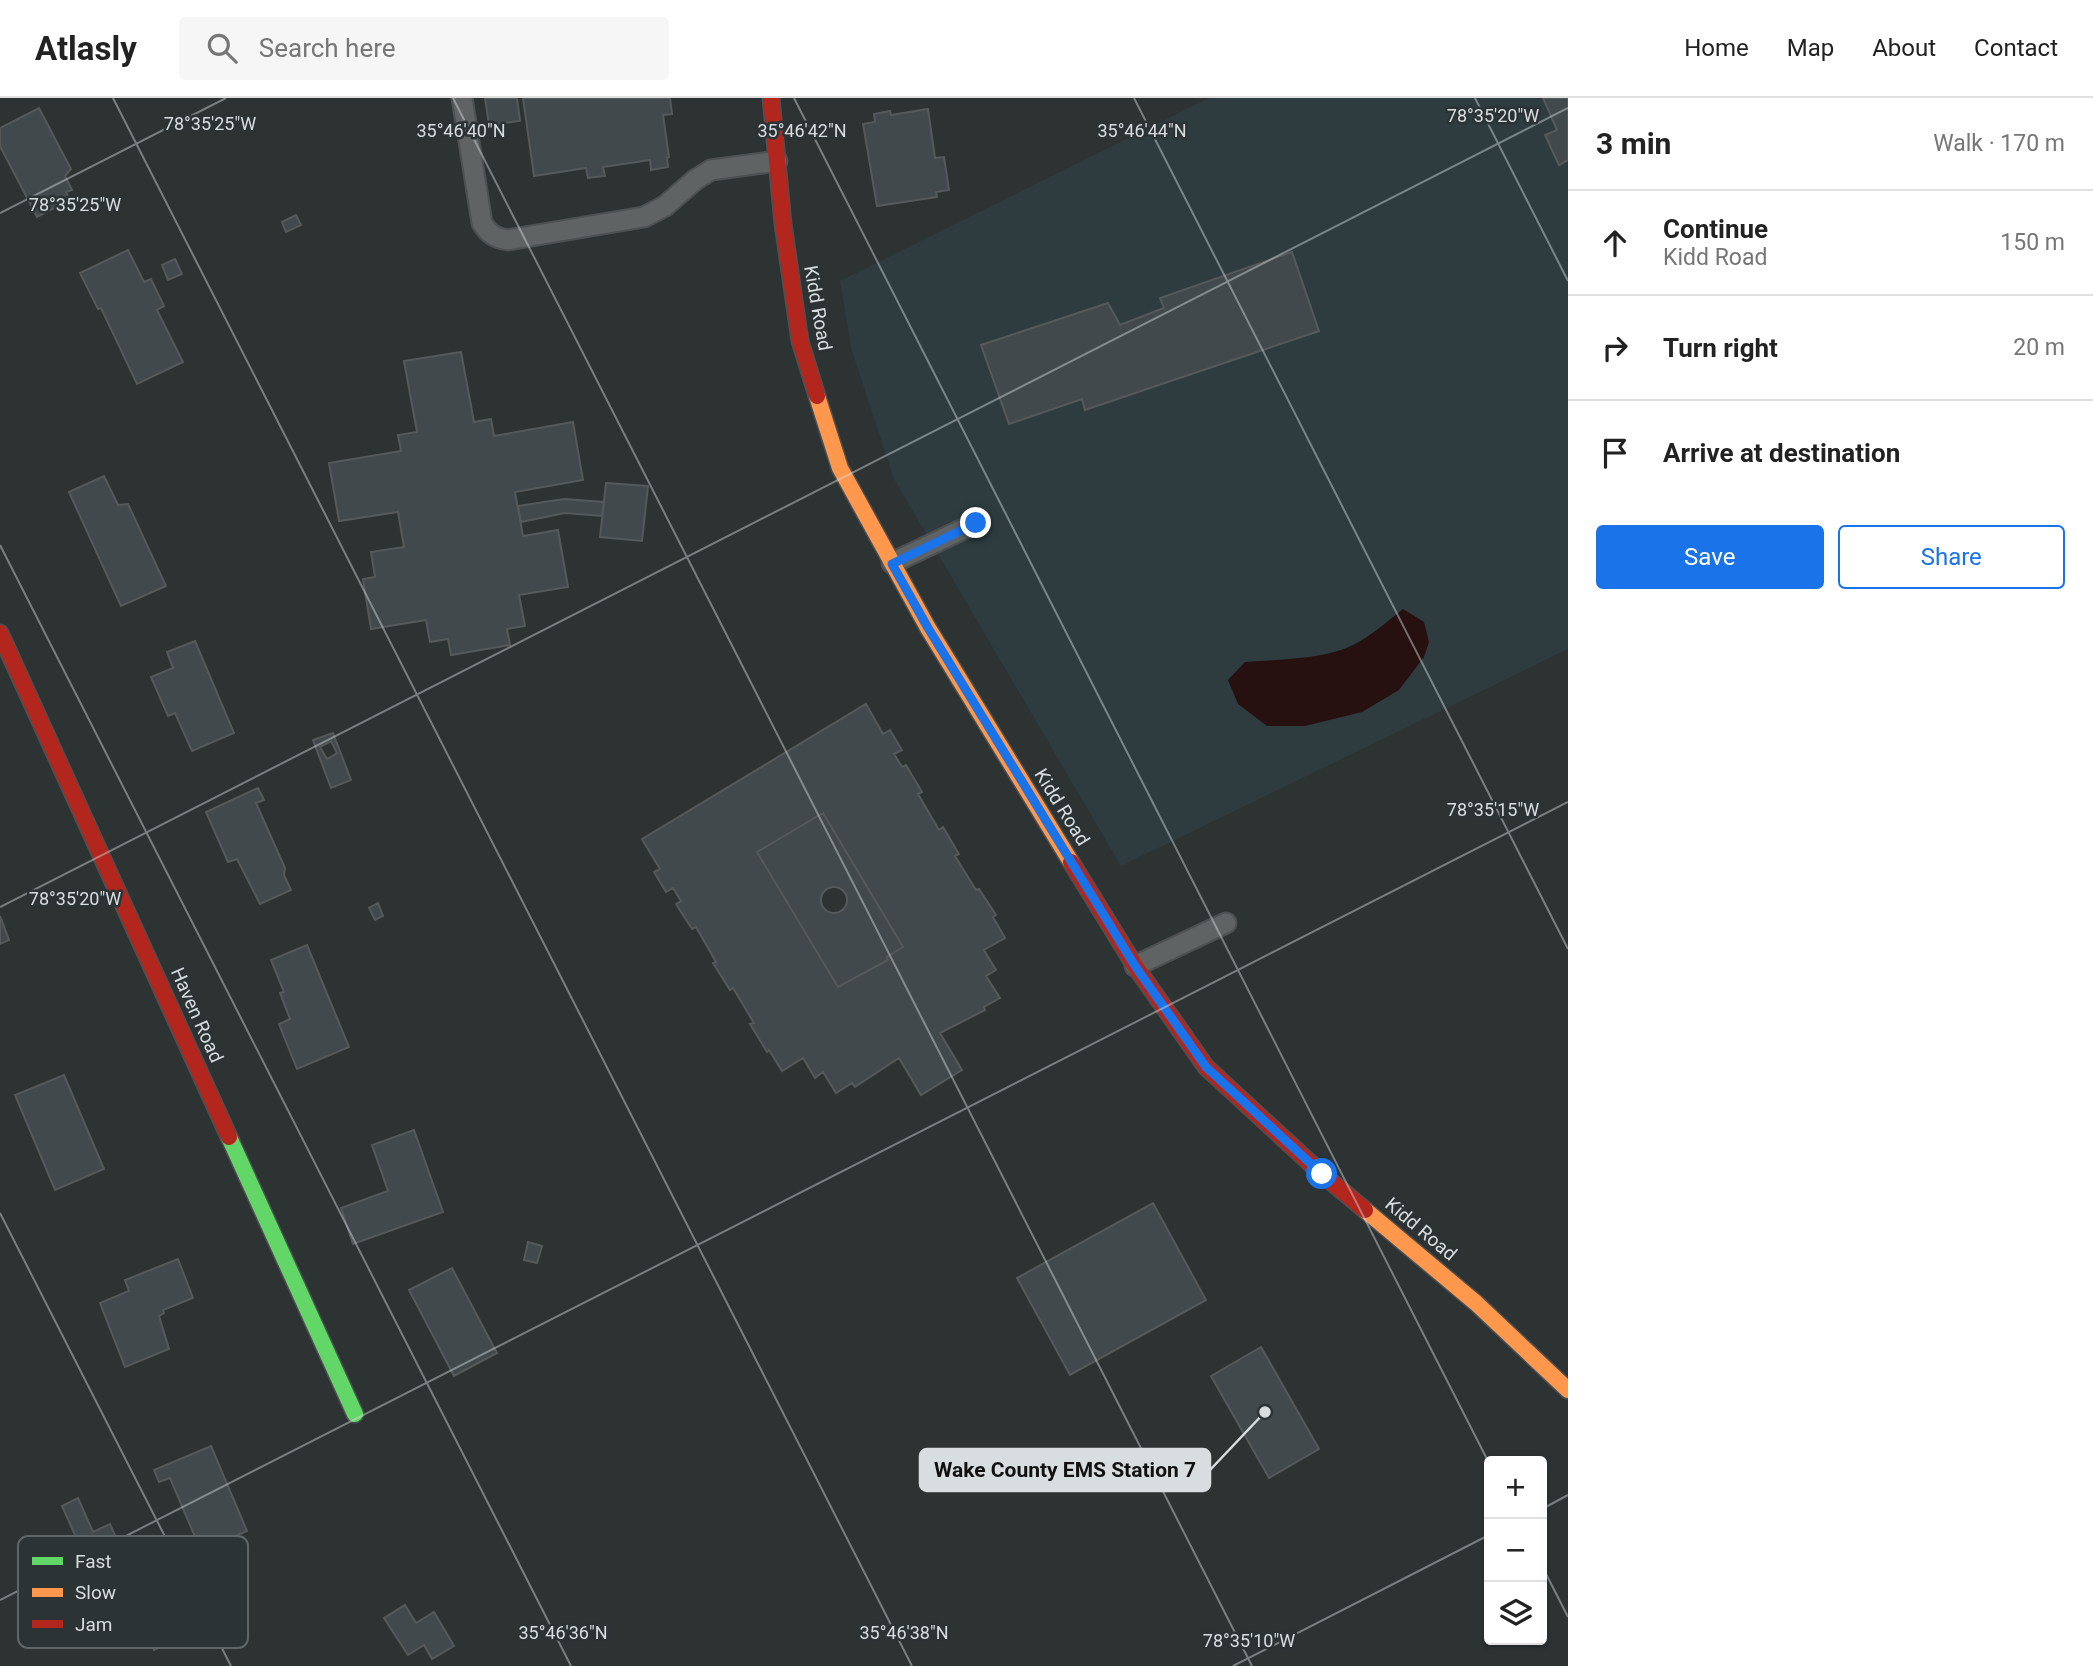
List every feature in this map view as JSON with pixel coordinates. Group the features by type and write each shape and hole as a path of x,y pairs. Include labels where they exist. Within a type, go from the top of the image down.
{"street":[{"name":"Kidd Road","path":"771,98 783,224 800,341 840,468 928,628 1135,966 1206,1067 1322,1174 1476,1303 1568,1390"},
{"name":"Haven Road","path":"0,633 355,1414"}],"lane":[{"path":"462,98 482,223 489,233 508,240 645,217 665,206 711,170 777,160"},
{"path":"892,564 976,523"},
{"path":"1135,966 1226,923"}],"shaded area":[{"path":"1209,98 1568,98 1568,649 1121,866 894,479 851,348 840,281"},
{"path":"1403,609 1424,622 1429,642 1424,657 1399,690 1362,712 1305,726 1267,726 1238,704 1228,680 1245,662 1308,657 1344,649 1368,637"}],"building":[{"path":"485,98 517,98 520,121 489,125"},
{"path":"523,98 670,98 672,114 663,115 668,167 651,170 650,160 603,167 605,176 588,178 586,168 534,176"},
{"path":"1543,98 1568,98 1568,160 1559,165 1545,135 1557,130"},
{"path":"39,108 71,169 65,176 72,190 66,192 70,200 37,217 0,146 0,128"},
{"path":"928,109 935,158 944,157 949,190 936,192 937,197 877,206 863,124 875,122 874,114 890,111 891,115"},
{"path":"296,215 301,225 286,232 282,222"},
{"path":"128,250 144,282 151,279 164,306 157,310 183,362 137,384 101,308 98,309 80,273"},
{"path":"1292,252 1319,331 1085,410 1082,399 1009,424 981,345 1108,303 1120,325 1164,308 1160,298"},
{"path":"175,259 182,274 168,280 162,265"},
{"path":"461,352 474,422 491,419 494,436 573,422 583,480 515,492 523,536 558,530 568,587 519,595 525,626 507,629 510,645 451,655 448,639 430,642 426,620 371,629 363,579 375,577 371,552 404,547 398,512 339,521 329,463 401,451 398,435 417,432 404,361"},
{"path":"104,476 118,505 128,504 166,586 121,606 69,492"},
{"path":"606,483 648,486 642,541 600,537"},
{"path":"564,499 604,502 602,516 565,513 521,522 518,506"},
{"path":"195,641 234,733 192,751 175,713 168,716 151,677 173,668 167,652"},
{"path":"866,704 883,734 890,730 902,750 894,754 902,767 906,765 922,792 918,794 939,830 943,827 959,854 955,856 976,890 979,889 996,915 993,917 1005,938 984,950 996,970 986,976 1000,998 984,1007 985,1010 940,1033 962,1070 921,1095 899,1058 855,1087 852,1083 836,1093 823,1072 815,1078 803,1058 782,1071 750,1024 754,1023 733,988 730,990 713,963 716,962 696,927 692,929 676,904 681,901 673,888 666,892 654,872 660,869 642,839","holes":["823,813 903,947 887,957 888,960 838,987 757,852"]},
{"path":"333,733 351,780 331,788 313,740"},
{"path":"331,741 337,753 327,759 320,747"},
{"path":"258,788 264,800 256,803 285,868 284,875 291,890 260,904 237,859 228,862 206,812"},
{"path":"823,813 903,947 887,957 888,960 838,987 757,852"},
{"path":"834,887 843,891 847,900 843,909 834,913 825,909 821,900 825,891"},
{"path":"378,903 383,916 375,920 369,908"},
{"path":"0,916 9,940 0,944"},
{"path":"307,945 349,1047 297,1069 279,1024 290,1019 280,993 284,992 271,960"},
{"path":"64,1075 104,1169 55,1190 15,1095"},
{"path":"414,1130 443,1212 353,1244 341,1208 388,1191 372,1145"},
{"path":"1153,1203 1206,1300 1070,1375 1017,1278"},
{"path":"528,1242 542,1246 537,1263 524,1260"},
{"path":"178,1259 193,1298 163,1310 164,1313 159,1316 169,1349 125,1367 100,1303 129,1291 125,1280"},
{"path":"452,1268 497,1353 454,1376 409,1290"},
{"path":"1261,1347 1319,1449 1269,1478 1211,1376"},
{"path":"211,1446 247,1531 236,1536 195,1536 170,1478 159,1482 154,1470"},
{"path":"78,1498 93,1532 110,1524 115,1536 75,1536 62,1506"},
{"path":"405,1605 416,1623 434,1612 454,1646 432,1659 424,1645 408,1655 384,1618"}],"traffic: fast":[{"path":"229,1137 355,1414"}],"traffic: slow":[{"path":"817,396 840,468 928,628 1071,862"},
{"path":"1365,1210 1476,1303 1568,1390"}],"traffic: jam":[{"path":"771,98 783,224 800,341 817,396"},
{"path":"0,633 229,1137"},
{"path":"1071,862 1135,966 1206,1067 1365,1210"}],"place":[{"name":"Wake County EMS Station 7","path":"1265,1412"}],"route":[{"path":"976,523 892,564 928,628 1135,966 1206,1067 1322,1174"}]}
